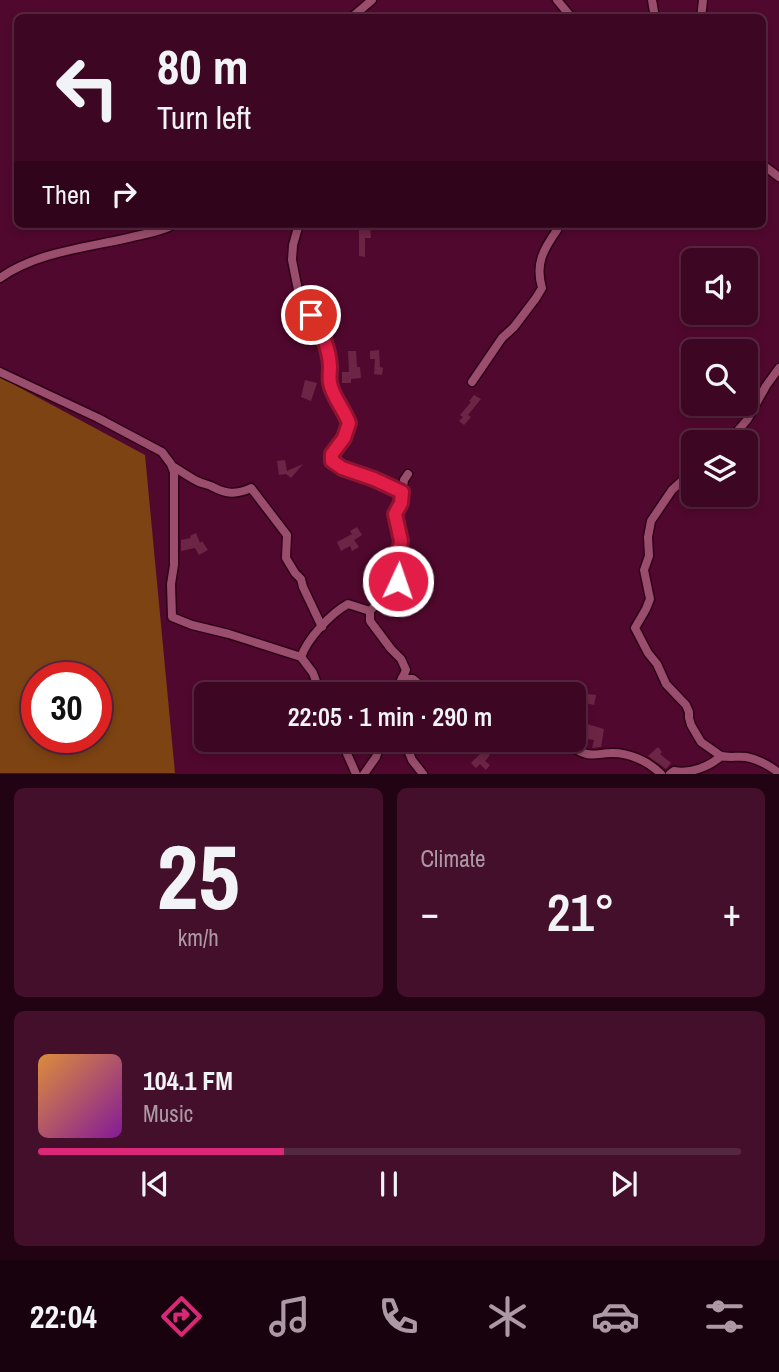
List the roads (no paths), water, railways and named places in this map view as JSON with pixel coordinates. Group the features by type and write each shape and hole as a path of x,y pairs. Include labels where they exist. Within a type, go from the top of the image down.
{"street":[{"path":"356,14 372,0"},
{"path":"557,0 569,14"},
{"path":"0,278 39,258 163,228"},
{"path":"298,228 292,260 299,290 321,330 330,364 330,382 334,396 349,423 344,438 332,454 332,461 342,468 402,492"},
{"path":"472,382 502,338 514,327 542,288 538,275 541,257 556,228"},
{"path":"738,430 779,368"},
{"path":"0,372 162,452 174,472 172,617 301,657 316,682"},
{"path":"172,467 198,482 212,485 219,492 241,493 251,488 286,536 286,558 301,579 322,627"},
{"path":"400,682 406,670 401,659 370,621 370,611 402,573 404,558 399,551 401,541 395,514 401,503 404,480 408,474"},
{"path":"681,482 672,490 651,521 649,556 645,570 650,599 635,628 666,684 686,705 691,725 701,742 721,756 746,757 779,773"},
{"path":"301,657 305,646 336,611 348,604 370,611"},
{"path":"402,678 417,682"},
{"path":"346,752 356,774"},
{"path":"364,774 378,752"},
{"path":"409,752 423,774"},
{"path":"582,752 594,755 628,755 661,774"},
{"path":"670,774 674,771 685,774 699,770 721,756"}]}
